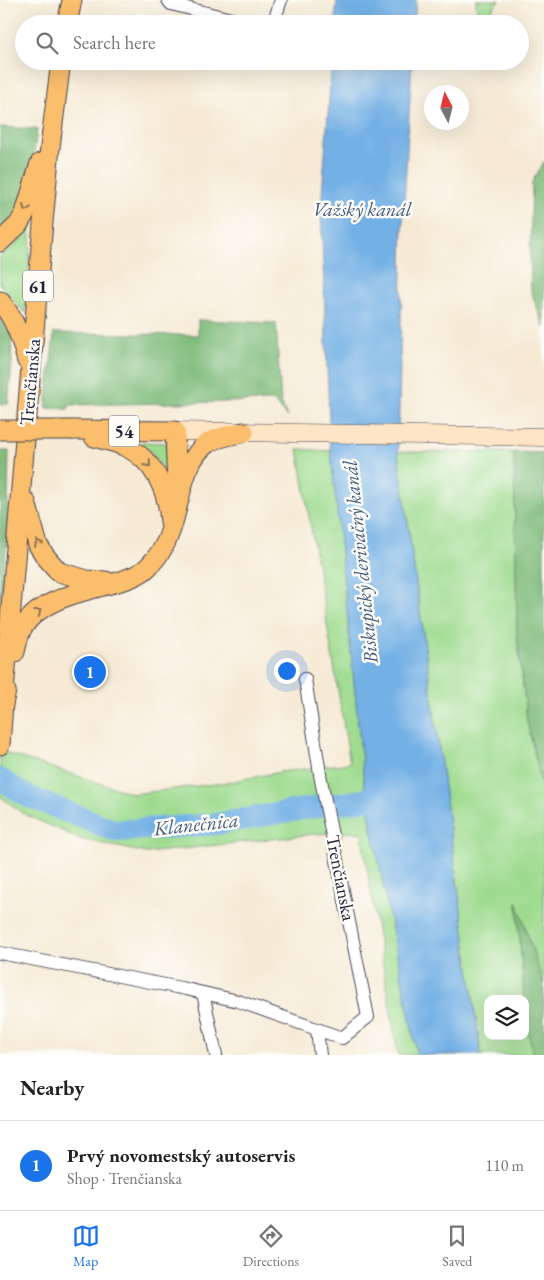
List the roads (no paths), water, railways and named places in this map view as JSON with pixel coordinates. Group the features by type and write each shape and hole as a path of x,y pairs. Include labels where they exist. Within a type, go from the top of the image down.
{"main road":[{"path":"69,15 72,0"},
{"name":"Trenčianska","path":"4,704 50,147 60,70"},
{"path":"0,242 18,225 25,213 38,168 50,147"},
{"path":"0,301 20,333 31,373"},
{"name":"54","path":"0,430 175,431"},
{"path":"73,430 122,445 149,464 157,475 165,494 169,510 170,534"},
{"path":"177,508 175,431 544,437"},
{"path":"4,704 18,640 29,620 50,604 122,580 146,569 161,550 170,534 190,464 196,453 208,442 244,432"},
{"path":"22,485 38,545 59,572 88,580 122,580"},
{"name":"61","path":"0,745 4,704"}],"street":[{"path":"168,0 171,4 215,15"},
{"path":"276,15 281,0"},
{"name":"Trenčianska","path":"0,953 238,1001 342,1038 368,1017 321,780 305,679"},
{"path":"203,993 216,1055"},
{"path":"317,1030 320,1055"}],"water":[{"path":"337,0 416,0 415,15 336,15"},
{"name":"Važský kanál","path":"331,70 411,70 403,222 398,452 481,1055 417,1055 365,792 330,443 321,208"}],"waterway":[{"name":"Klanečnica","path":"0,779 27,796 116,831 216,824 397,795"}],"place":[{"name":"Prvý novomestský autoservis","path":"90,672"}],"water label":[{"name":"Biskupický derivačný kanál","path":"360,562"}]}
